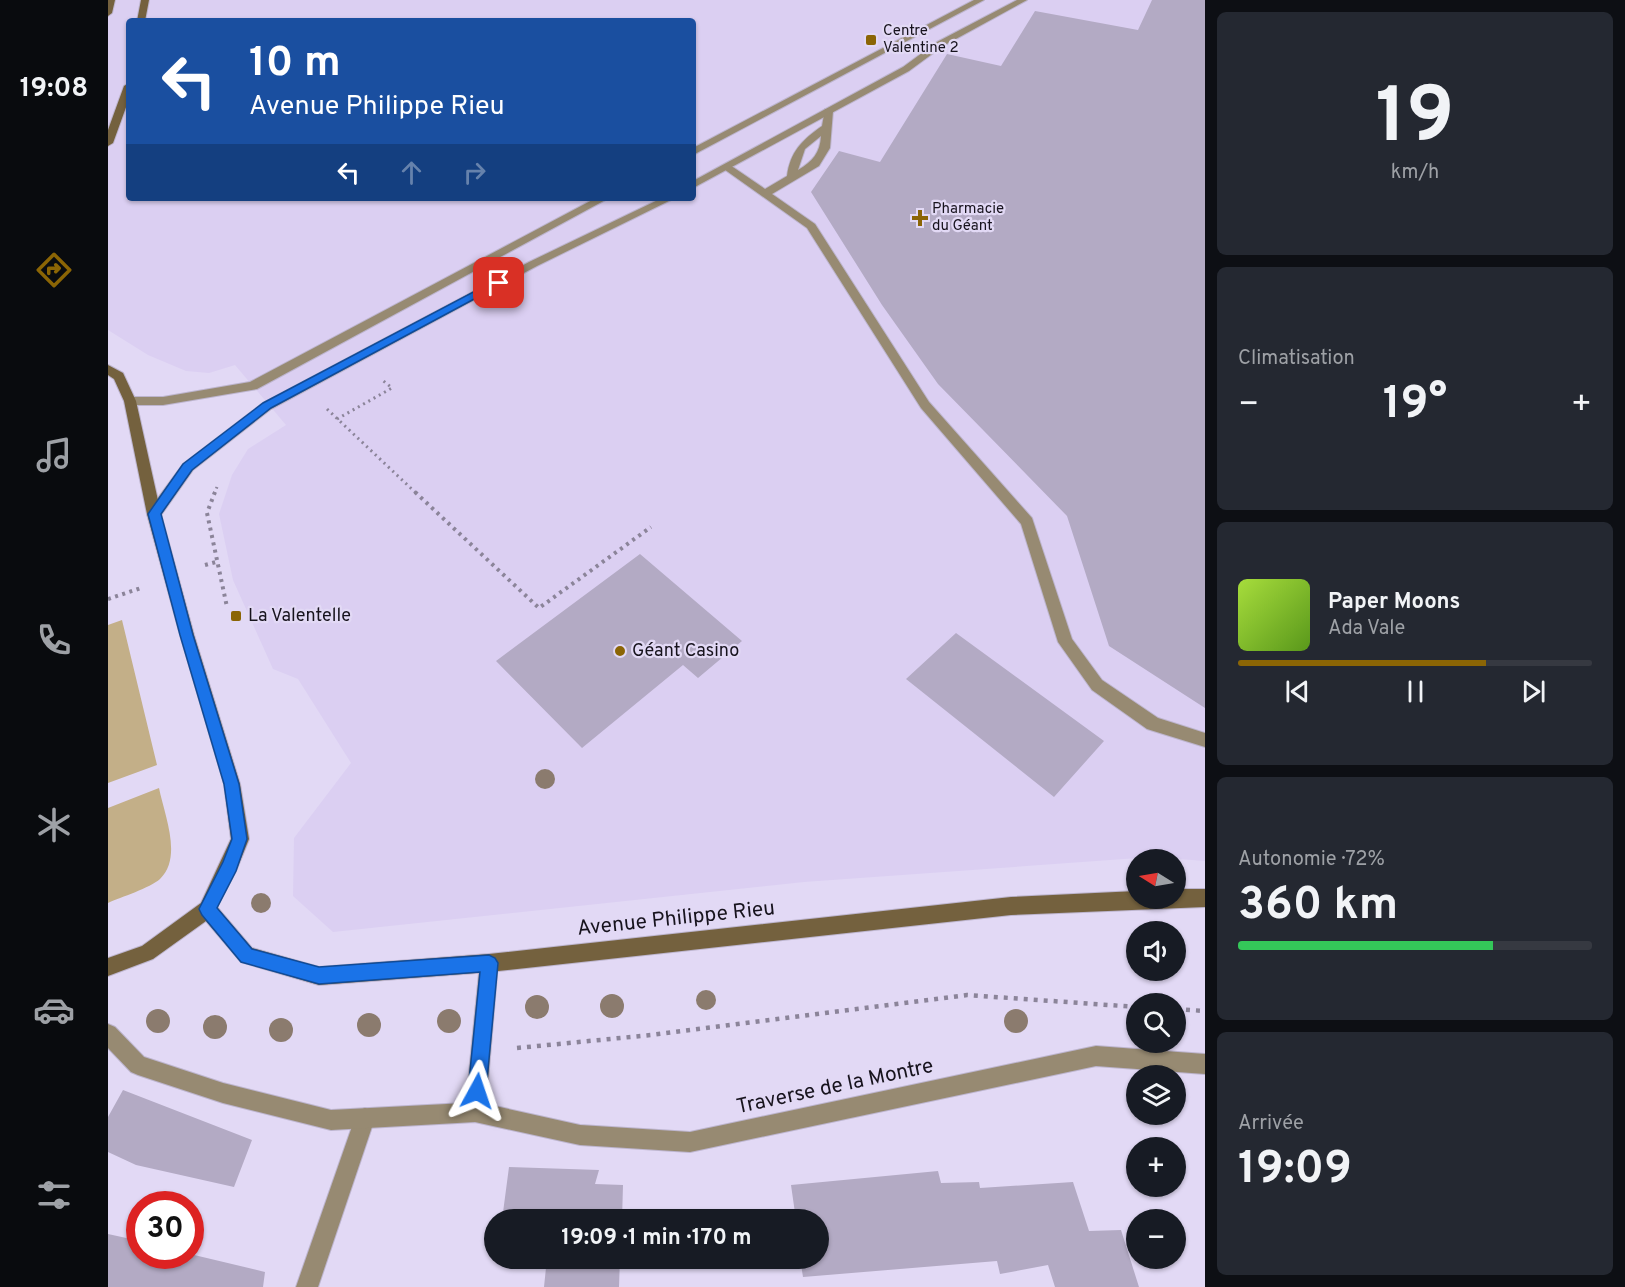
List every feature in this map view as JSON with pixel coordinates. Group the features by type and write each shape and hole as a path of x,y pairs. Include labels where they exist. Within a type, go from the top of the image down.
{"street":[{"path":"108,13 111,0"},
{"path":"142,18 145,0"},
{"path":"696,150 980,0"},
{"path":"696,184 906,69 940,44 1023,0"},
{"path":"108,143 126,94"},
{"path":"765,194 815,164 825,148 828,111"},
{"path":"792,178 793,158 804,142 826,128"},
{"path":"726,167 811,226 925,405 1027,522 1065,642 1097,685 1153,724 1205,740"},
{"path":"130,402 163,401 253,386 598,201"},
{"path":"154,514 188,467 267,406 533,264 664,201"},
{"path":"108,369 118,376 130,402 154,514 187,635 232,784 240,839 230,866 207,909 147,953 108,967"},
{"name":"Avenue Philippe Rieu","path":"1186,898 1205,898"},
{"name":"Avenue Philippe Rieu","path":"207,909 247,956 319,976 489,963 1011,906 1126,900"},
{"path":"475,1112 489,963"},
{"name":"Traverse de la Montre","path":"108,1034 138,1065 223,1093 331,1120 475,1112 580,1135 690,1142 1096,1056 1205,1064"},
{"path":"307,1287 364,1118"}],"path":[{"path":"374,373 392,388 337,419 539,608 651,527"},
{"path":"218,483 207,513 227,607"},
{"path":"206,565 216,562"},
{"path":"108,599 148,585"},
{"path":"481,1051 651,1035 967,995 1126,1006"},
{"path":"1186,1010 1205,1011"}],"shaded area":[{"path":"108,0 1205,0 1205,861 1186,860 1186,849 1126,849 1126,859 804,882 333,932 293,896 294,838 351,763 298,679 273,669 233,580 219,514 232,475 248,449 286,425 235,365 209,373 186,371 148,355 108,330"},
{"path":"122,620 157,765 108,783 108,625"},
{"path":"159,788 170,835 170,859 167,870 160,879 143,889 108,903 108,808"}],"building":[{"path":"1152,0 1205,0 1205,708 1109,646 1067,516 938,384 882,305 811,192 839,151 880,162 947,54 1001,66 1035,11 1138,30"},
{"name":"Géant Casino","path":"640,554 742,641 698,678 683,665 582,748 496,661"},
{"path":"956,633 1104,741 1054,797 906,679"},
{"path":"123,1090 252,1140 234,1187 136,1165 108,1152 108,1117"},
{"path":"509,1167 599,1170 595,1184 623,1185 622,1209 503,1209"},
{"path":"938,1171 941,1183 979,1182 980,1188 1073,1182 1089,1231 1121,1230 1126,1246 1126,1269 1133,1269 1139,1287 1055,1287 1048,1265 1000,1274 997,1261 803,1277 802,1269 829,1269 829,1209 794,1209 791,1185"},
{"path":"108,1234 126,1238 126,1269 204,1269 204,1257 265,1272 263,1287 108,1287"},
{"path":"546,1269 620,1269 619,1287 544,1287"}],"place":[{"name":"Centre Valentine 2","path":"871,40"},
{"name":"Pharmacie du Géant","path":"920,218"},
{"name":"La Valentelle","path":"236,616"},
{"name":"Géant Casino","path":"620,651"}],"route":[{"path":"477,1091 489,963 319,976 247,956 207,909 230,866 240,839 232,784 187,635 154,514 188,467 267,406 499,283"}]}
